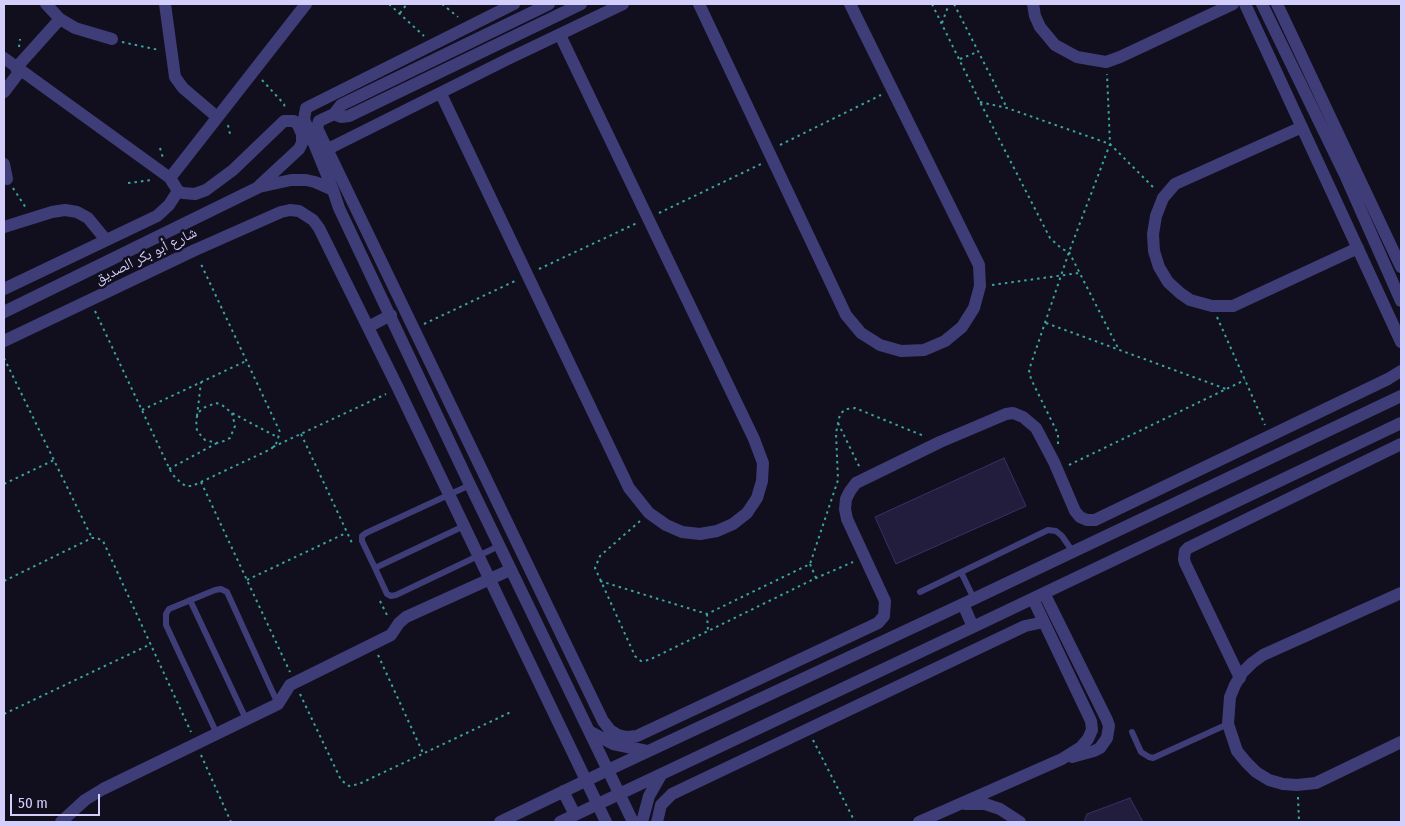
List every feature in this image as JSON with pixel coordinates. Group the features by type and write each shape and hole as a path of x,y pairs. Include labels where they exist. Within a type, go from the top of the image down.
{"street":[{"path":"46,4 60,19 75,28 112,39"},
{"path":"165,4 175,77 178,82 217,117"},
{"path":"170,178 306,4"},
{"path":"514,4 306,108 304,119 339,208 510,570 633,822"},
{"path":"549,4 341,105 334,114 322,119 317,124 317,128 603,721 610,730 618,735 627,737 637,736 878,623 884,616 884,602 847,519 846,500 850,490 856,483 940,442 997,417 1013,413 1029,420 1036,428 1056,466 1076,511 1080,517 1087,520 1095,520 1388,380 1401,371"},
{"path":"334,114 341,118 349,116 581,4"},
{"path":"328,149 623,4"},
{"path":"699,4 846,315 861,333 880,345 902,351 924,350 945,341 962,327 966,321 974,308 980,286 979,265 850,4"},
{"path":"1033,4 1035,16 1040,27 1055,44 1077,56 1106,62 1234,4"},
{"path":"1245,4 1401,342"},
{"path":"1262,4 1346,177 1401,301"},
{"path":"1277,4 1401,267"},
{"path":"4,92 18,69 60,19"},
{"path":"441,94 526,275 630,488 649,513 666,525 682,532 700,534 717,531 733,524 747,513 757,498 762,481 763,464 754,439 560,35"},
{"path":"500,42 508,59"},
{"path":"4,58 170,178 178,190 195,194 206,190 232,170 284,121 291,120 298,125 302,134 302,143 293,157 259,187"},
{"path":"1302,127 1175,184 1163,198 1156,216 1154,251 1159,267 1168,282 1190,300 1212,306 1233,306 1358,248"},
{"path":"4,164 7,179"},
{"path":"1328,185 1346,177"},
{"path":"4,312 259,187 291,180 306,180 333,190"},
{"path":"4,289 157,216 169,205 178,190"},
{"path":"4,227 65,210 77,212 88,218 106,240"},
{"name":"شارع أبو بكر الصديق","path":"4,341 195,250 281,212 290,210 305,214 319,228 368,327"},
{"path":"1383,261 1395,254"},
{"path":"391,315 368,327 606,822"},
{"path":"500,822 586,780 969,602 1401,396"},
{"path":"560,822 973,628 1401,423"},
{"path":"1240,678 1185,563 1185,551 1401,444"},
{"path":"1087,520 1098,540"},
{"path":"61,822 85,800 103,789 278,704 284,697 287,689 294,682 392,635 399,623 406,617 510,570"},
{"path":"1401,593 1263,655 1252,663 1240,678 1230,698 1228,724 1237,751 1256,772 1269,780 1297,786 1316,783 1401,742"},
{"path":"919,822 1062,759 1085,744 1090,735 1091,721 1044,622 1038,596"},
{"path":"1038,596 1107,720 1108,726 1107,738 1100,748 1062,759"},
{"path":"969,602 973,628"},
{"path":"657,822 661,805 672,794 1025,626 1044,622"},
{"path":"589,731 613,744 647,752"},
{"path":"642,822 649,796 661,775"},
{"path":"563,791 575,815"},
{"path":"954,806 970,803 985,804 1000,809 1020,822"}],"lane":[{"path":"470,485 371,530 362,536 362,541 387,594 396,595 499,546"},
{"path":"375,568 464,526"},
{"path":"920,592 1048,530 1056,531 1062,536 1073,552"},
{"path":"961,572 969,602"},
{"path":"217,734 165,619 169,609 215,590 221,589 227,592 278,704"},
{"path":"190,600 246,719"},
{"path":"1132,732 1141,752 1153,758 1228,724"}],"path":[{"path":"389,4 433,45"},
{"path":"400,13 407,4"},
{"path":"442,4 469,27"},
{"path":"932,4 1050,238 1062,249 1069,252 1119,350"},
{"path":"942,23 949,4"},
{"path":"954,4 1007,108"},
{"path":"112,39 171,52"},
{"path":"960,59 977,52"},
{"path":"1106,62 1110,144 1069,252 1029,370 1030,379 1058,434 1056,466 1245,380"},
{"path":"253,71 284,104 286,112 284,121"},
{"path":"414,328 648,218 892,90"},
{"path":"980,102 1007,108 1110,144 1163,198"},
{"path":"128,183 170,178"},
{"path":"7,179 32,218"},
{"path":"195,250 278,426 279,438 271,448"},
{"path":"980,286 1080,273"},
{"path":"90,301 169,468 176,479 186,486 192,486 398,388"},
{"path":"1212,306 1270,436"},
{"path":"1046,323 1226,389"},
{"path":"4,358 92,538"},
{"path":"142,410 247,360"},
{"path":"201,382 196,425 200,436 205,440 218,443"},
{"path":"196,418 203,408 216,403 222,404 232,413 279,438"},
{"path":"816,578 810,564 838,480 836,433 840,414 846,409 855,408 940,442"},
{"path":"169,468 230,438 236,426 232,413"},
{"path":"838,423 866,479"},
{"path":"301,434 355,549"},
{"path":"4,484 54,460"},
{"path":"649,513 600,556 595,568 635,656 641,661 649,660 816,578 864,557"},
{"path":"247,580 347,532"},
{"path":"4,580 92,538 100,539 151,644 231,822"},
{"path":"600,581 707,614 810,564"},
{"path":"379,599 395,632"},
{"path":"707,614 708,631"},
{"path":"4,714 151,644"},
{"path":"372,644 423,754"},
{"path":"808,729 855,822"},
{"path":"1297,786 1299,822"}],"building":[{"path":"1004,458 1026,506 896,564 875,517"},
{"path":"1130,798 1143,822 1084,822 1087,814"}]}
